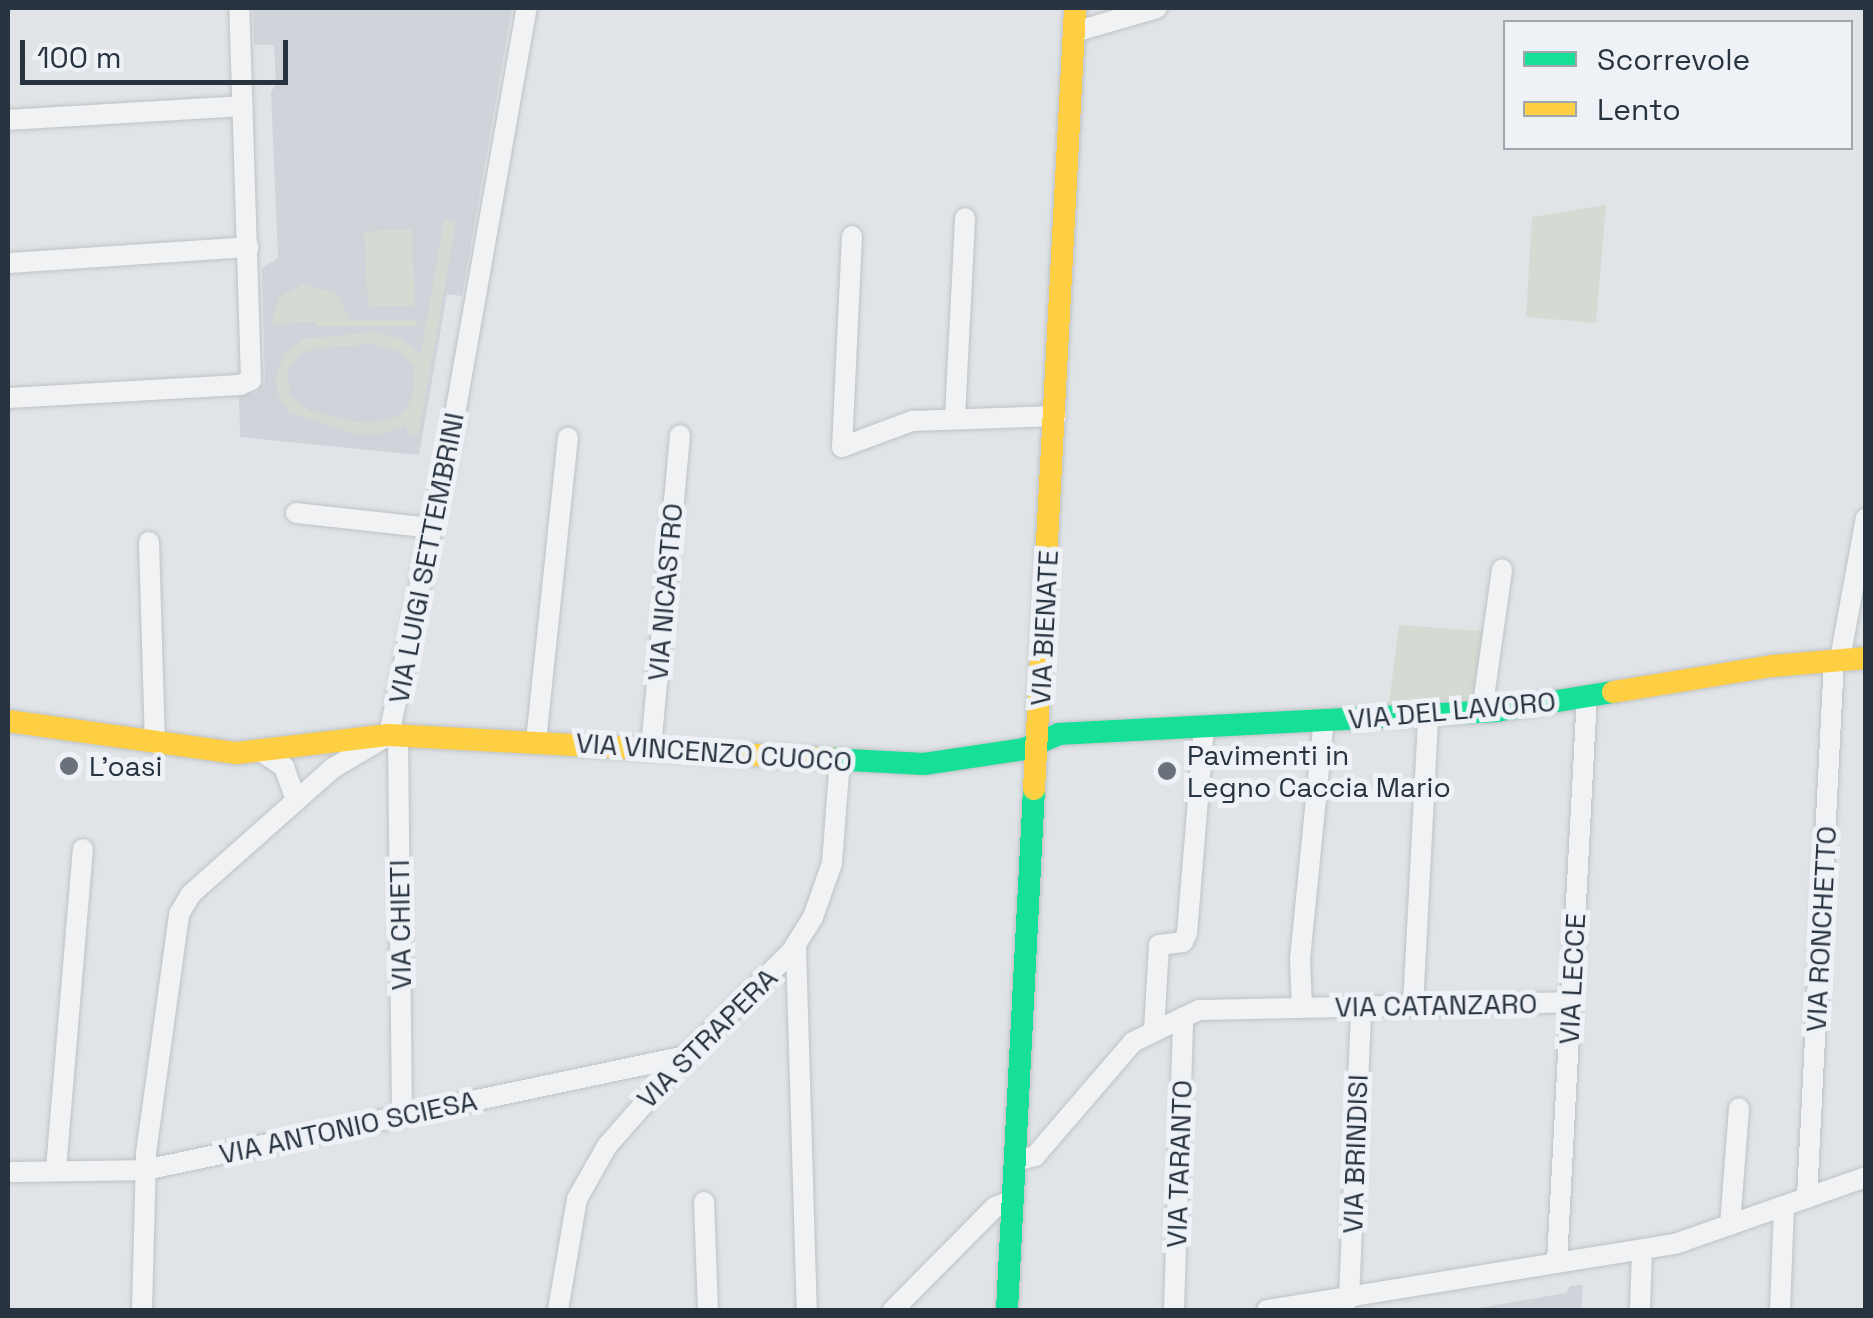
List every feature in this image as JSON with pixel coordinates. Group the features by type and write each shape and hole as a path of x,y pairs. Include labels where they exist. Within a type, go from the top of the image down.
{"street":[{"path":"8,398 240,385 251,380 239,8"},
{"name":"VIA LUIGI SETTEMBRINI","path":"142,1310 145,1170 182,906 346,759 394,736 527,8"},
{"name":"VIA BIENATE","path":"1007,1310 1075,8"},
{"path":"1074,32 1157,8"},
{"path":"8,120 243,106"},
{"path":"954,417 964,218"},
{"path":"852,236 842,447 898,424 954,417 1056,416"},
{"path":"8,263 248,247"},
{"name":"VIA NICASTRO","path":"651,748 680,435"},
{"path":"536,742 568,438"},
{"path":"296,513 432,528"},
{"name":"VIA RONCHETTO","path":"1808,1198 1837,660 1866,518"},
{"path":"149,542 156,743"},
{"path":"1482,712 1502,570"},
{"name":"VIA DEL LAVORO","path":"1038,744 1059,734 1482,712 1866,658"},
{"name":"VIA LECCE","path":"1557,1262 1587,696"},
{"path":"1413,1006 1428,715"},
{"name":"VIA VINCENZO CUOCO","path":"8,720 156,743 262,752 394,736 924,764 1038,744"},
{"path":"1302,1008 1300,959 1324,720"},
{"path":"1154,1030 1159,946 1182,942 1187,933 1204,726"},
{"name":"VIA CHIETI","path":"394,736 402,1115"},
{"path":"262,752 284,767 296,800"},
{"name":"VIA STRAPERA","path":"558,1310 582,1188 613,1136 686,1056 796,947 814,917 832,863 840,760"},
{"path":"56,1169 83,850"},
{"path":"796,947 808,1310"},
{"name":"VIA CATANZARO","path":"1016,1160 1032,1159 1124,1049 1154,1030 1199,1010 1571,1002"},
{"name":"VIA BRINDISI","path":"1349,1299 1361,1008"},
{"name":"VIA TARANTO","path":"1174,1310 1183,1017"},
{"name":"VIA ANTONIO SCIESA","path":"8,1172 145,1170 686,1056"},
{"path":"1730,1226 1739,1108"},
{"path":"1267,1310 1642,1250 1730,1226 1866,1177"},
{"path":"893,1310 995,1207 1014,1200"},
{"path":"704,1202 708,1310"},
{"path":"1780,1310 1784,1207"},
{"path":"1640,1310 1642,1250"}],"shaded area":[{"path":"253,8 512,8 462,296 447,294 419,455 240,437 239,395 256,393 265,381 262,268 278,258 271,92 276,84 274,45 254,45"},
{"path":"1606,205 1596,323 1526,317 1532,217"},
{"path":"444,220 456,222 418,436 407,434 407,424 385,433 353,433 289,412 277,392 276,374 287,351 304,339 377,332 401,339 421,353","holes":["374,344 400,352 414,367 413,397 401,415 379,423 358,423 309,411 290,396 287,372 300,354 316,348"]},
{"path":"411,229 415,305 368,307 364,231"},
{"path":"304,284 337,294 350,320 271,324 280,297"},
{"path":"315,320 417,320 417,326 315,326"},
{"path":"1399,625 1483,631 1473,699 1389,703"},
{"path":"1583,1285 1581,1310 1467,1310 1566,1293 1570,1286"}],"traffic: fast":[{"path":"830,759 924,764 1024,749 1059,734 1496,711 1613,692"},
{"path":"1007,1310 1034,789"}],"traffic: slow":[{"path":"1034,789 1075,8"},
{"path":"1613,692 1772,666 1866,658"},
{"path":"8,721 237,753 389,735 830,759"}],"place":[{"name":"L'oasi","path":"69,766"},
{"name":"Pavimenti in Legno Caccia Mario","path":"1167,771"}]}
